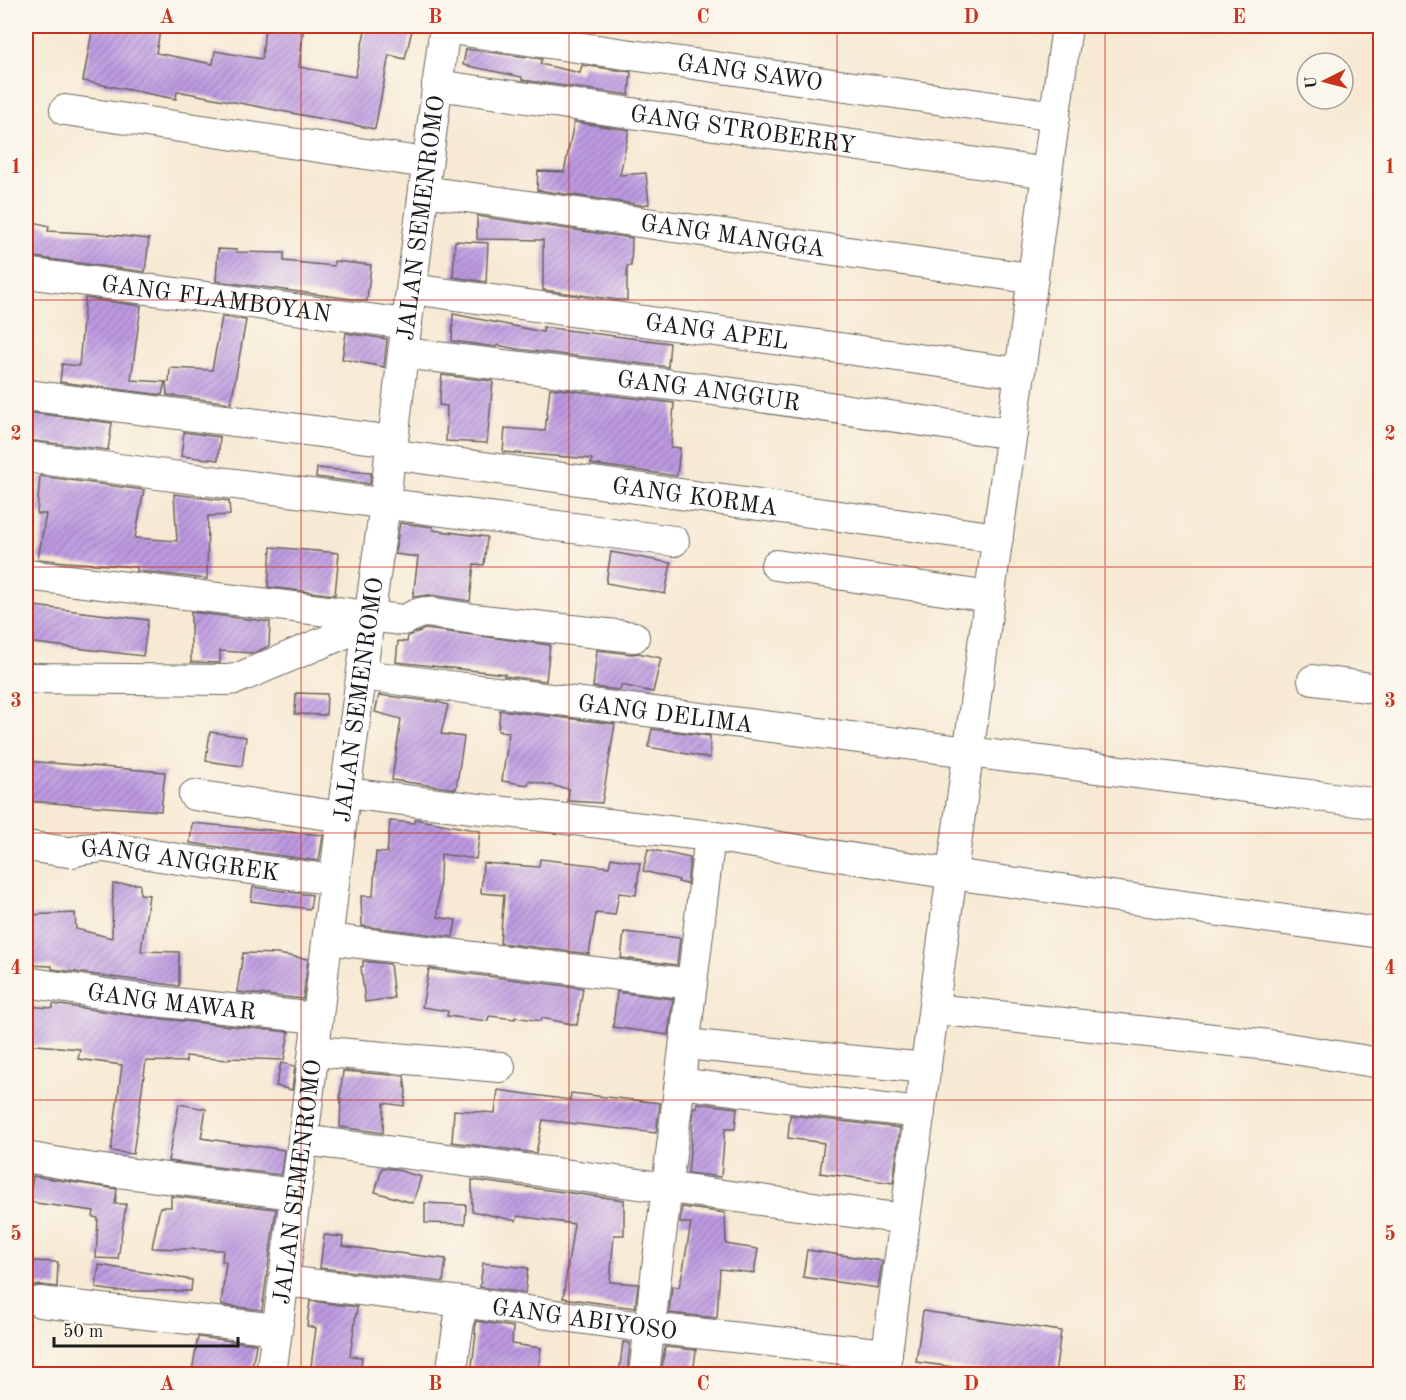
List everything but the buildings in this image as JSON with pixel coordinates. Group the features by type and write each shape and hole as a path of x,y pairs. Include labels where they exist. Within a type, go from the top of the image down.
{"street":[{"path":"886,1364 1020,374 1024,277 1047,173 1067,26"},
{"name":"GANG SAWO","path":"444,27 1055,116"},
{"name":"JALAN SEMENROMO","path":"271,1374 405,339 412,289 434,183 437,85 444,27"},
{"name":"GANG STROBERRY","path":"437,85 1047,173"},
{"name":"GANG MANGGA","path":"65,110 434,183 1024,277"},
{"name":"GANG FLAMBOYAN","path":"26,273 405,339"},
{"name":"GANG APEL","path":"412,289 1020,374"},
{"name":"GANG ANGGUR","path":"405,339 706,389 1012,434"},
{"name":"GANG KORMA","path":"26,395 392,447 998,538"},
{"path":"26,457 674,541"},
{"path":"776,566 990,597"},
{"path":"26,575 369,619 402,620 419,612 427,612 634,637"},
{"path":"26,678 236,679 369,619"},
{"name":"GANG DELIMA","path":"362,675 1380,804"},
{"path":"1312,680 1380,689"},
{"path":"194,795 344,805 710,836 952,874 1380,933"},
{"path":"644,1374 710,836"},
{"name":"GANG ANGGREK","path":"26,846 68,852 104,848 334,880"},
{"path":"328,939 692,984"},
{"name":"GANG MAWAR","path":"26,982 146,1000 317,1018"},
{"path":"934,1009 1269,1046 1380,1063"},
{"path":"685,1044 926,1068"},
{"path":"314,1052 500,1067"},
{"path":"680,1083 920,1113"},
{"path":"303,1140 906,1219"},
{"path":"26,1157 295,1194"},
{"name":"GANG ABIYOSO","path":"284,1281 462,1302 886,1364"},
{"path":"40,1302 277,1329"},
{"path":"451,1374 462,1302"}]}
